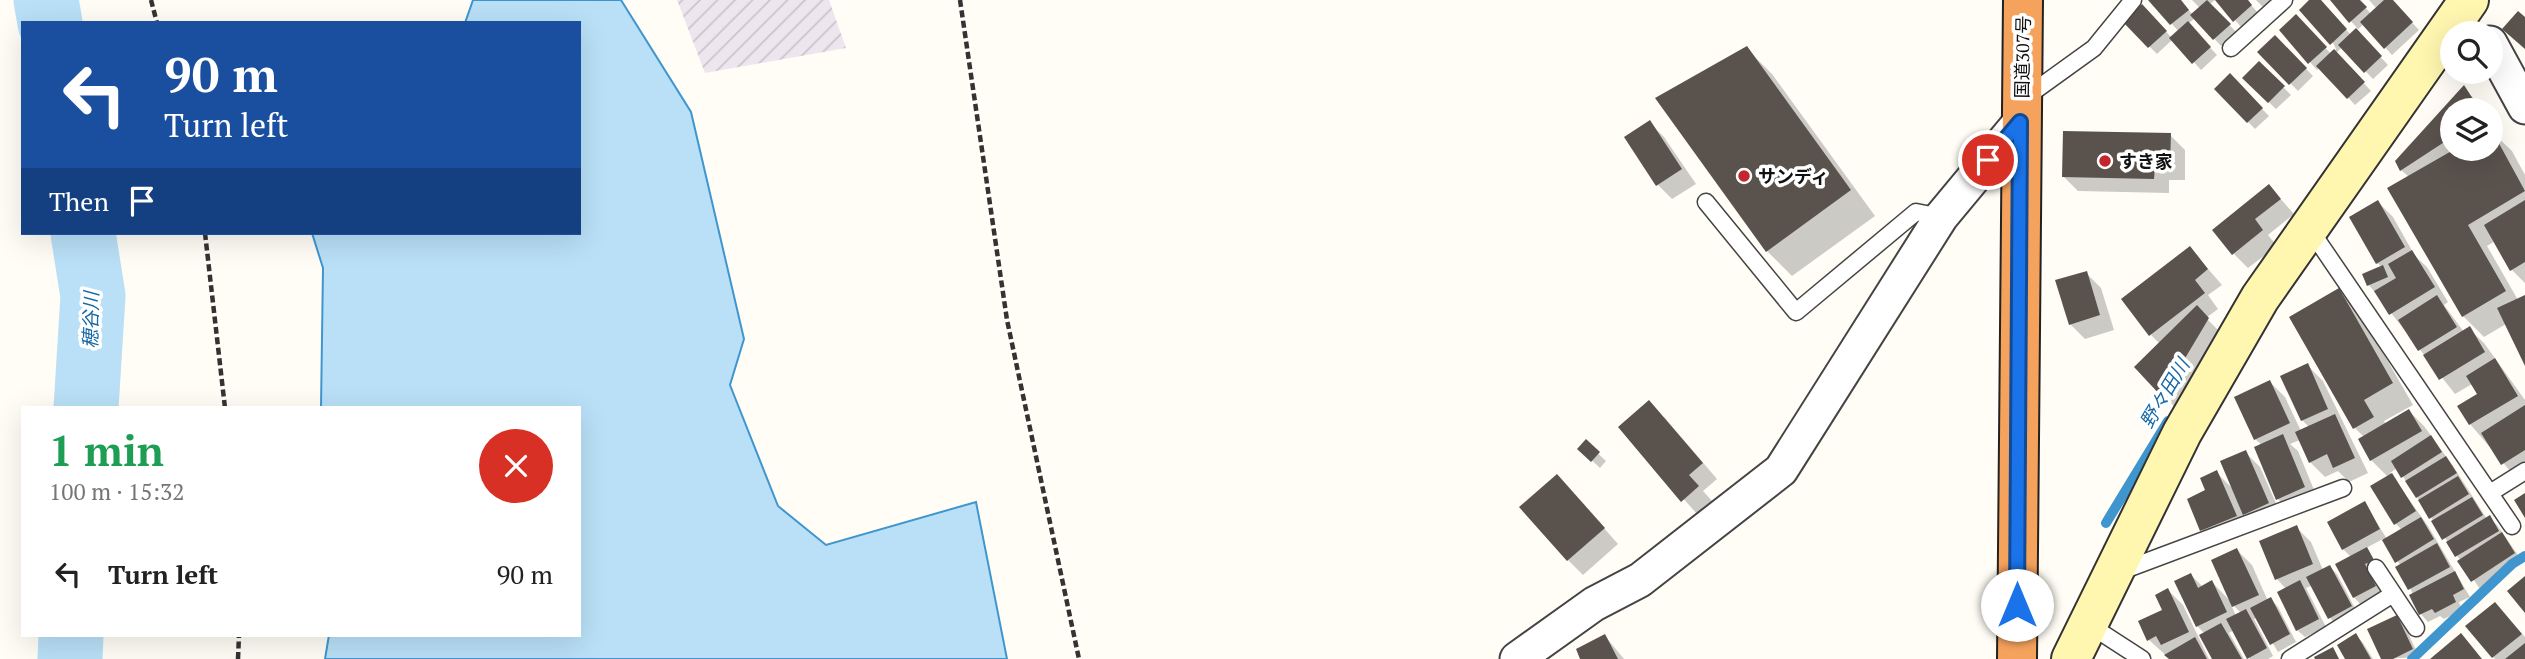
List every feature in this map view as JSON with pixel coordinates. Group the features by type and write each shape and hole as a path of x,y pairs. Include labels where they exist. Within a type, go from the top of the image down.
{"highway":[{"name":"国道307号","path":"2017,659 2023,0"}],"street":[{"path":"2071,659 2182,433 2260,298 2472,9"},
{"path":"2503,67 2525,107"},
{"path":"1517,659 1594,604 1640,580 1781,470 1941,217 2021,111"}],"lane":[{"path":"2021,111 2094,48 2133,0"},
{"path":"2231,48 2284,0"},
{"path":"1706,202 1797,312 1916,212 1941,217"},
{"path":"2309,228 2512,526"},
{"path":"2490,493 2525,471"},
{"path":"2113,574 2343,488"},
{"path":"2376,568 2416,628"},
{"path":"2290,659 2393,594"},
{"path":"2088,624 2142,659"}],"path":[{"path":"152,0 157,21"},
{"path":"960,0 1007,320 1079,659"},
{"path":"205,235 225,406"},
{"path":"238,659 239,637"}],"shaded area":[{"path":"677,0 829,0 846,48 705,73"}],"water":[{"path":"473,0 621,0 691,112 744,339 730,385 778,506 826,545 976,502 1007,659 325,659 329,637 581,637 581,406 321,406 323,268 313,235 581,235 581,21 466,21"}],"building":[{"path":"2148,0 2181,0 2189,10 2170,25"},
{"path":"2207,0 2231,24 2213,40 2190,15"},
{"path":"2215,0 2248,0 2252,5 2233,22"},
{"path":"2309,0 2321,0 2347,29 2330,45 2299,10"},
{"path":"2330,0 2360,0 2367,7 2349,23"},
{"path":"2384,0 2393,0 2413,22 2384,49 2360,22"},
{"path":"2142,4 2167,31 2148,48 2123,22"},
{"path":"2518,11 2525,17 2525,49 2503,30"},
{"path":"2296,14 2327,47 2308,64 2279,30"},
{"path":"2188,21 2211,47 2192,64 2169,38"},
{"path":"2356,28 2382,56 2364,73 2338,45"},
{"path":"2275,35 2307,68 2289,85 2257,52"},
{"path":"1747,46 1851,190 1766,252 1655,98"},
{"path":"2334,49 2365,82 2347,99 2316,66"},
{"path":"2259,61 2285,86 2268,103 2242,78"},
{"path":"2230,73 2263,108 2247,123 2214,89"},
{"path":"2464,85 2472,98 2452,98"},
{"path":"2440,111 2440,145 2400,171 2395,161"},
{"path":"1650,120 1682,169 1656,186 1624,137"},
{"path":"2063,131 2171,133 2170,166 2155,166 2154,179 2062,177"},
{"path":"2503,151 2525,191 2468,225 2506,291 2462,317 2387,188 2440,158 2440,161 2503,161"},
{"path":"2269,184 2281,199 2255,219 2263,230 2232,255 2212,230"},
{"path":"2378,200 2405,247 2376,264 2349,217"},
{"path":"2525,200 2525,262 2510,271 2484,225"},
{"path":"2190,246 2208,269 2195,280 2205,293 2149,336 2121,299"},
{"path":"2412,250 2435,287 2389,315 2374,291 2396,278 2388,264"},
{"path":"2383,265 2388,277 2367,286 2362,274"},
{"path":"2087,271 2100,315 2069,325 2055,280"},
{"path":"2339,288 2393,383 2364,400 2374,417 2353,429 2289,317"},
{"path":"2437,295 2457,327 2418,351 2398,320"},
{"path":"2525,295 2525,366 2497,308"},
{"path":"2197,305 2209,318 2162,397 2134,367"},
{"path":"2470,326 2485,352 2439,380 2423,355"},
{"path":"2495,358 2518,396 2469,425 2457,406 2477,394 2466,376"},
{"path":"2308,363 2328,409 2301,421 2280,376"},
{"path":"2270,380 2290,423 2254,440 2234,397"},
{"path":"1649,400 1703,463 1689,475 1699,486 1681,502 1618,427"},
{"path":"2525,405 2525,450 2501,465 2481,433"},
{"path":"2409,409 2422,431 2370,461 2358,439"},
{"path":"2335,414 2355,458 2333,468 2327,454 2309,463 2295,432"},
{"path":"2283,434 2305,487 2276,500 2254,447"},
{"path":"2431,435 2442,452 2401,478 2391,461"},
{"path":"1586,439 1600,452 1591,462 1577,449"},
{"path":"2246,450 2269,503 2243,515 2220,461"},
{"path":"2446,456 2457,473 2416,498 2405,481"},
{"path":"2217,470 2237,516 2200,531 2187,499 2205,490 2200,478"},
{"path":"2392,473 2416,511 2394,525 2370,486"},
{"path":"1557,474 1605,528 1567,561 1519,507"},
{"path":"2458,476 2469,494 2429,519 2418,500"},
{"path":"2525,493 2525,518 2514,500"},
{"path":"2472,497 2483,515 2442,540 2431,521"},
{"path":"2365,501 2380,529 2342,550 2327,522"},
{"path":"2490,515 2499,531 2455,557 2446,542"},
{"path":"2421,517 2434,539 2395,563 2382,540"},
{"path":"2297,525 2313,564 2275,580 2259,541"},
{"path":"2502,532 2515,553 2471,582 2457,561"},
{"path":"2437,543 2450,567 2408,590 2395,567"},
{"path":"2367,547 2374,560 2365,564 2376,586 2353,598 2335,564"},
{"path":"2237,548 2259,595 2232,607 2211,560"},
{"path":"2330,565 2352,606 2328,619 2306,577"},
{"path":"2455,571 2464,589 2453,595 2456,602 2435,613 2432,609 2419,615 2409,595"},
{"path":"2191,573 2198,588 2212,580 2227,612 2196,627 2174,581"},
{"path":"2525,576 2525,613 2507,591"},
{"path":"2300,580 2319,619 2296,631 2277,592"},
{"path":"2168,588 2189,632 2161,645 2156,636 2147,641 2138,621 2162,610 2155,595"},
{"path":"2271,597 2290,634 2270,645 2250,608"},
{"path":"2495,602 2522,634 2492,658 2465,626"},
{"path":"2246,609 2267,648 2247,659 2226,619"},
{"path":"2397,615 2413,649 2393,659 2381,659 2367,629"},
{"path":"2221,623 2242,659 2212,659 2199,635"},
{"path":"2356,633 2371,659 2345,659 2337,645"},
{"path":"2461,633 2482,659 2430,659"},
{"path":"1605,634 1618,659 1580,659 1576,649"},
{"path":"2195,637 2207,659 2169,659 2164,655"},
{"path":"2525,643 2525,659 2505,659"},
{"path":"2333,647 2339,659 2315,659 2314,657"}],"waterway":[{"name":"穂谷川","path":"46,0 50,21"},
{"name":"穂谷川","path":"83,235 93,296 86,406"},
{"name":"野々田川","path":"2106,523 2168,421"},
{"name":"野々田川","path":"2412,659 2512,564 2525,556"},
{"name":"穂谷川","path":"70,659 71,637"}],"place":[{"name":"すき家","path":"2105,161"},
{"name":"サンディ","path":"1744,176"}],"route":[{"path":"1988,160 2020,122 2017,605"}]}
